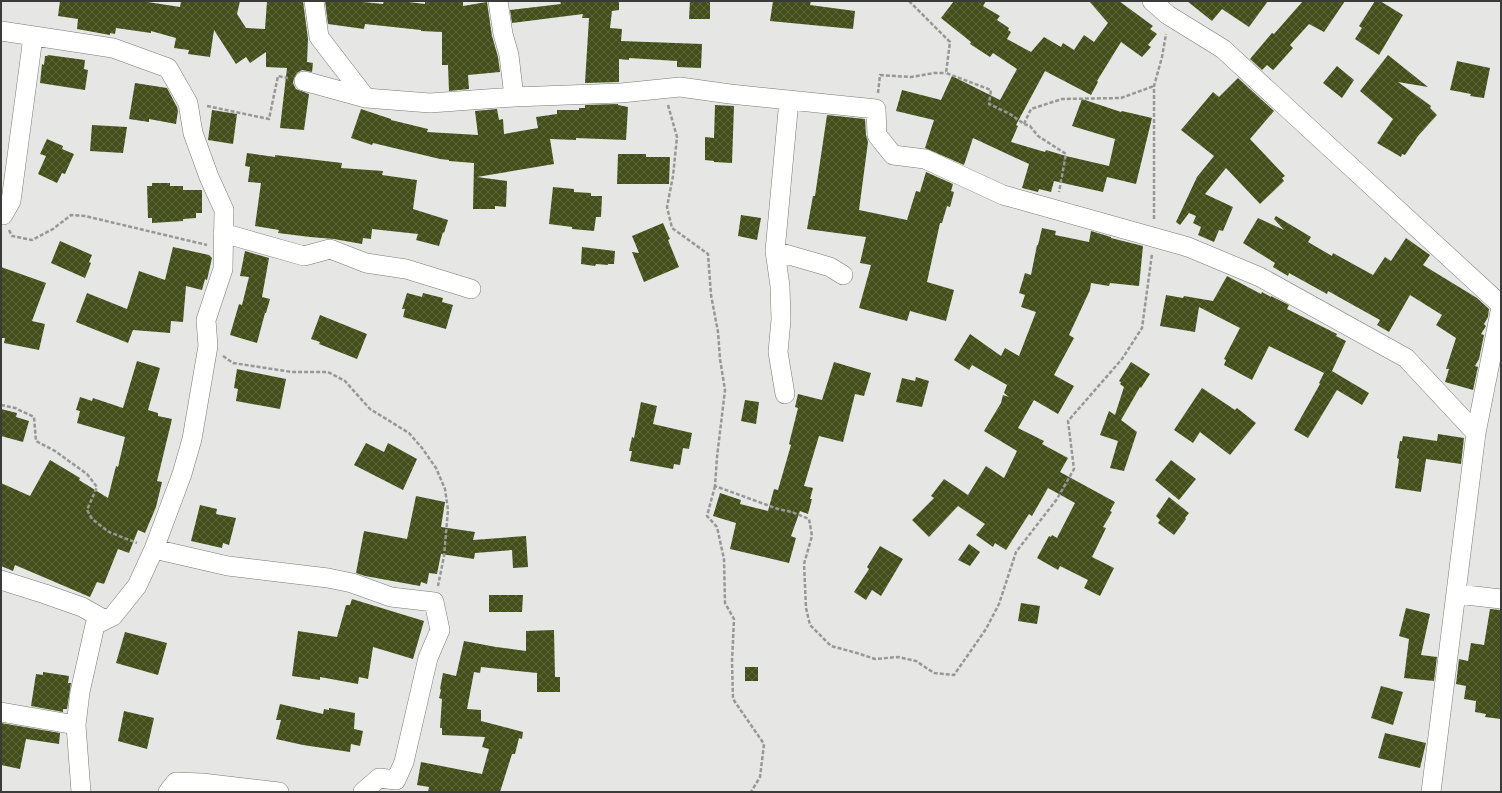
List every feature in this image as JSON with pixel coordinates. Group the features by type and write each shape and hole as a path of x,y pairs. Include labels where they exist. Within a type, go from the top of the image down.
{"street":[{"path":"314,1 319,37 366,98"},
{"path":"498,1 503,34 509,55 514,98"},
{"path":"1152,1 1168,16 1223,48 1501,306 1476,433 1432,792"},
{"path":"1,31 113,48 168,68 188,103 193,134 209,177 224,210 223,269 206,320 208,346 192,439 182,474 154,549 138,586 113,616 95,625 80,692 76,726 81,792"},
{"path":"3,215 11,201 33,37"},
{"path":"304,81 366,98 430,103 620,93 680,87 730,94 876,109 878,135 893,154 925,159 1003,195 1188,247 1260,277 1406,358 1476,433"},
{"path":"785,394 778,352 781,320 780,286 775,251 789,100"},
{"path":"223,241 304,256 330,249 366,263 406,269 471,289"},
{"path":"775,251 830,267 843,275"},
{"path":"154,549 228,566 328,578 391,597 434,602 440,630 428,658 404,762 396,780 379,778 363,792"},
{"path":"1,580 82,607 105,620"},
{"path":"1457,594 1501,599"},
{"path":"1,712 76,726"},
{"path":"168,792 176,782 202,782 279,792"}],"path":[{"path":"909,1 950,42 946,73"},
{"path":"715,486 778,509 809,518 812,536 804,564 806,608 810,625 831,646 857,652 874,660 898,657 916,661 934,673 954,675 986,629 999,604 1016,552 1057,499 1074,469 1068,421 1122,359 1142,328 1154,237 1154,86 1162,57 1168,16"},
{"path":"876,109 880,75 911,78 934,73 946,73 991,90 989,104 1030,126 1038,136 1066,154 1057,210"},
{"path":"188,103 269,119 278,76 304,81"},
{"path":"1024,124 1031,109 1062,99 1121,98 1154,86"},
{"path":"664,89 677,137 673,176 667,207 672,228 708,254 711,295 718,332 720,359 725,390 715,486 707,516 717,527 724,559 725,603 734,619 732,662 733,699 764,744 760,777 751,792"},
{"path":"3,215 12,236 32,240 54,229 70,215 86,216 223,241"},
{"path":"208,346 233,363 292,372 328,372 345,381 370,409 409,433 436,468 445,489 448,510 444,556 434,602"},
{"path":"1,405 15,408 34,417 36,442 55,451 88,474 97,487 87,510 92,519 109,532 154,549"}],"building":[{"path":"60,1 141,1 180,7 181,1 240,1 237,14 246,28 265,29 267,1 303,1 308,39 307,62 313,63 312,72 302,70 297,73 293,83 296,89 309,94 304,130 280,128 287,68 266,67 266,52 250,63 246,57 236,64 214,30 210,57 188,54 189,50 174,48 176,38 151,31 151,33 116,28 115,34 110,33 110,35 77,29 78,19 58,16"},
{"path":"325,1 353,1 383,4 384,1 400,1 425,4 425,1 463,1 463,6 487,2 492,36 498,57 500,72 468,75 469,89 449,91 448,65 442,65 442,32 365,24 364,29 328,24"},
{"path":"560,1 619,1 619,10 612,11 610,28 622,29 621,41 702,44 701,68 677,67 677,61 629,58 629,60 619,59 619,82 585,83 589,18 582,18 583,14 512,23 510,10 561,4"},
{"path":"690,1 710,1 710,19 689,19"},
{"path":"773,1 811,1 810,5 855,11 853,29 770,21"},
{"path":"954,1 986,1 983,6 1000,16 997,20 1009,28 1008,30 1011,32 1007,39 1031,52 1044,37 1061,47 1063,43 1074,50 1084,35 1094,42 1108,23 1089,1 1119,1 1153,26 1150,29 1157,34 1148,45 1151,47 1142,57 1121,42 1097,81 1098,82 1091,95 1045,71 1016,125 1018,126 1011,142 1045,152 1046,150 1109,166 1115,139 1072,126 1082,99 1121,112 1152,118 1136,184 1107,177 1103,192 1054,181 1051,192 1039,189 1038,192 1022,188 1029,164 973,138 964,165 925,148 934,120 896,111 902,90 941,100 952,76 1000,100 1017,69 993,53 990,57 970,44 971,42 941,18"},
{"path":"1187,1 1268,1 1249,27 1222,9 1212,21"},
{"path":"1303,1 1345,1 1324,32 1309,24 1290,45 1293,48 1273,70 1267,65 1262,70 1250,59 1272,33 1274,34"},
{"path":"1375,1 1380,1 1403,15 1379,55 1355,39 1362,28 1359,26"},
{"path":"48,55 85,60 84,69 88,70 85,90 40,83 42,64 44,65 45,56"},
{"path":"1388,55 1428,87 1398,82 1431,106 1430,108 1437,115 1418,136 1405,155 1402,154 1401,157 1377,143 1393,119 1360,91"},
{"path":"1457,61 1490,68 1484,98 1470,96 1471,94 1450,90"},
{"path":"1337,66 1354,80 1342,98 1323,83"},
{"path":"1238,78 1274,111 1250,139 1285,176 1282,178 1284,181 1260,204 1226,168 1205,194 1233,207 1223,231 1219,230 1214,242 1198,235 1201,227 1193,223 1196,216 1189,213 1180,225 1176,222 1197,177 1214,156 1181,130 1213,92 1219,97"},
{"path":"135,83 167,88 178,111 176,124 149,119 149,122 129,119"},
{"path":"618,104 628,107 626,140 576,138 576,140 550,139 554,164 477,177 507,181 506,207 495,206 495,209 473,209 474,163 449,161 373,143 372,145 351,138 361,109 391,120 428,129 427,132 478,135 475,111 497,109 499,120 503,119 504,134 538,128 536,117 557,114 557,110 579,110 579,108 585,108 585,105"},
{"path":"715,105 734,106 732,163 705,160 705,137 714,138"},
{"path":"212,110 237,114 233,144 208,140"},
{"path":"827,115 865,119 868,142 859,210 907,220 916,191 920,192 926,172 953,184 951,191 954,192 950,207 947,206 942,223 940,223 927,282 954,290 946,321 910,311 907,321 859,308 871,265 860,263 866,237 807,229 813,196 815,196"},
{"path":"92,125 127,127 123,153 90,151"},
{"path":"47,139 63,146 62,149 74,154 65,174 62,173 57,183 38,174 46,156 40,154"},
{"path":"247,153 342,163 341,168 383,171 382,175 417,180 413,209 448,220 439,246 416,240 418,234 372,229 371,239 363,238 362,244 334,239 278,233 279,230 255,226 261,183 248,182 250,167 245,166"},
{"path":"618,154 646,154 646,157 670,157 669,184 617,184"},
{"path":"152,183 170,183 170,186 183,186 183,190 202,190 202,213 196,213 196,218 183,219 183,221 152,223 152,218 148,218 147,186 152,186"},
{"path":"553,187 574,189 574,192 591,193 591,196 602,196 601,217 596,217 594,231 572,229 572,227 549,224"},
{"path":"741,215 761,218 757,240 738,236"},
{"path":"1276,216 1311,237 1308,242 1332,256 1333,253 1373,275 1385,257 1391,261 1406,238 1430,255 1423,265 1477,298 1489,309 1488,317 1484,324 1486,326 1481,334 1484,335 1479,359 1475,366 1478,367 1473,390 1445,382 1449,369 1446,369 1456,338 1436,325 1442,315 1410,295 1389,332 1377,325 1380,320 1328,291 1327,294 1289,273 1288,276 1273,267 1275,263 1243,243 1258,218 1284,230 1274,219"},
{"path":"663,223 679,267 644,282 632,252 639,253 632,236"},
{"path":"1042,228 1056,231 1055,235 1089,242 1091,231 1143,246 1139,286 1110,283 1109,286 1091,283 1090,290 1069,335 1074,338 1054,375 1074,386 1058,414 1034,400 1018,428 1044,441 1042,444 1068,458 1060,472 1115,502 1110,511 1112,512 1103,527 1106,528 1092,557 1114,568 1100,596 1084,588 1088,580 1060,566 1058,570 1037,558 1049,536 1051,537 1052,535 1057,538 1075,503 1048,488 1032,516 1029,514 1006,550 995,543 993,547 976,535 985,524 958,506 929,537 912,520 934,498 931,496 944,479 968,495 986,466 1004,478 1017,451 984,431 1001,403 1003,395 1009,397 1004,393 1007,385 972,365 969,370 954,360 970,334 1001,356 1005,348 1019,356 1036,312 1021,307 1025,295 1019,293 1025,273 1031,275"},
{"path":"60,241 92,255 89,262 91,263 85,278 51,263"},
{"path":"173,247 209,255 212,258 207,280 205,279 202,290 186,286 183,322 171,321 170,333 133,330 128,343 76,322 87,293 127,309 139,271 165,280"},
{"path":"582,247 615,251 614,264 596,264 595,266 581,264"},
{"path":"245,251 269,258 262,297 270,299 257,343 230,335 239,304 242,305 249,277 240,276"},
{"path":"1,267 46,283 32,321 45,324 39,350 4,343 5,338 1,338"},
{"path":"1227,276 1261,294 1262,292 1289,305 1287,309 1337,334 1336,336 1346,341 1332,371 1369,393 1362,405 1337,390 1308,438 1294,430 1320,384 1319,383 1324,373 1269,346 1252,380 1224,365 1226,360 1224,359 1240,328 1199,307 1195,332 1160,326 1166,295 1183,298 1184,296 1213,301"},
{"path":"407,293 422,297 423,293 443,298 442,302 453,305 446,329 403,317 405,309 402,309"},
{"path":"320,315 367,334 357,359 319,344 320,342 311,339"},
{"path":"137,361 160,368 148,410 158,413 158,416 172,419 157,481 162,482 156,507 145,533 138,530 129,553 118,549 104,584 97,582 90,597 15,565 13,571 1,566 1,483 30,496 50,460 80,478 79,480 108,498 116,466 118,467 125,437 77,423 80,411 76,410 80,397 92,401 93,398 123,408"},
{"path":"834,362 871,373 864,396 855,394 843,442 819,436 804,486 813,488 810,499 812,499 808,514 800,511 791,536 796,538 789,563 730,549 736,523 713,516 720,493 741,500 740,504 768,511 774,489 778,490 791,445 789,444 798,408 795,407 798,394 822,400"},
{"path":"1131,362 1150,374 1141,388 1140,387 1121,420 1137,432 1124,471 1110,468 1118,441 1100,435 1109,411 1115,415 1124,387 1119,381"},
{"path":"237,369 286,379 280,409 236,401 238,389 234,388"},
{"path":"916,377 929,381 922,407 896,402 902,378 915,381"},
{"path":"1202,388 1235,410 1237,408 1256,423 1230,455 1200,432 1193,443 1174,430"},
{"path":"745,400 759,402 756,424 741,421"},
{"path":"641,402 657,406 653,424 692,433 689,449 683,448 680,465 674,464 673,469 630,461 632,451 629,451 632,437 634,438"},
{"path":"1,409 17,413 16,417 29,421 23,442 1,436"},
{"path":"1438,434 1464,438 1461,464 1426,459 1421,492 1395,488 1399,459 1397,458 1400,441 1402,441 1403,436 1437,441"},
{"path":"366,443 384,452 388,443 417,459 403,490 354,465"},
{"path":"1171,460 1196,479 1179,500 1155,480"},
{"path":"416,496 445,502 441,527 475,532 473,540 526,536 528,567 513,568 512,550 475,553 474,559 441,554 437,574 429,573 427,584 421,582 420,586 356,573 364,531 407,539"},
{"path":"1169,497 1189,513 1174,535 1158,523 1160,520 1156,516"},
{"path":"200,505 217,509 216,514 236,518 229,545 223,543 222,548 191,541"},
{"path":"969,544 980,552 970,566 958,560"},
{"path":"880,546 903,559 881,596 872,590 866,600 854,592 869,569 867,567"},
{"path":"489,595 523,595 522,612 489,612"},
{"path":"352,599 424,621 413,659 373,647 368,679 359,677 358,684 320,677 320,680 292,676 298,631 337,637 346,605 350,605"},
{"path":"1021,603 1040,606 1037,624 1018,621"},
{"path":"1406,608 1430,614 1421,655 1437,657 1434,681 1404,678 1409,639 1399,636"},
{"path":"1490,609 1501,610 1501,719 1485,717 1486,714 1475,712 1476,701 1464,699 1466,686 1456,684 1459,659 1468,661 1471,643 1484,645"},
{"path":"554,630 555,677 560,677 560,692 537,692 537,673 481,667 480,673 474,672 467,709 481,710 481,721 523,732 522,739 519,738 515,754 512,754 500,792 428,792 429,787 417,785 421,762 482,774 489,749 482,747 485,737 442,735 442,728 440,728 442,699 439,698 443,673 456,676 464,641 526,651 526,631"},
{"path":"125,632 167,643 158,675 116,663"},
{"path":"745,667 758,667 758,681 745,681"},
{"path":"43,672 69,676 68,683 71,683 67,709 63,709 63,712 31,706 36,674 43,675"},
{"path":"1381,686 1403,692 1393,725 1371,718"},
{"path":"280,704 323,714 324,709 329,710 329,708 355,713 354,729 363,731 360,746 351,744 350,752 303,745 276,739 281,720 276,720"},
{"path":"124,711 154,718 147,749 118,741"},
{"path":"1,723 60,733 59,744 26,739 20,769 1,765"},
{"path":"1385,733 1426,743 1420,768 1378,758"}]}
